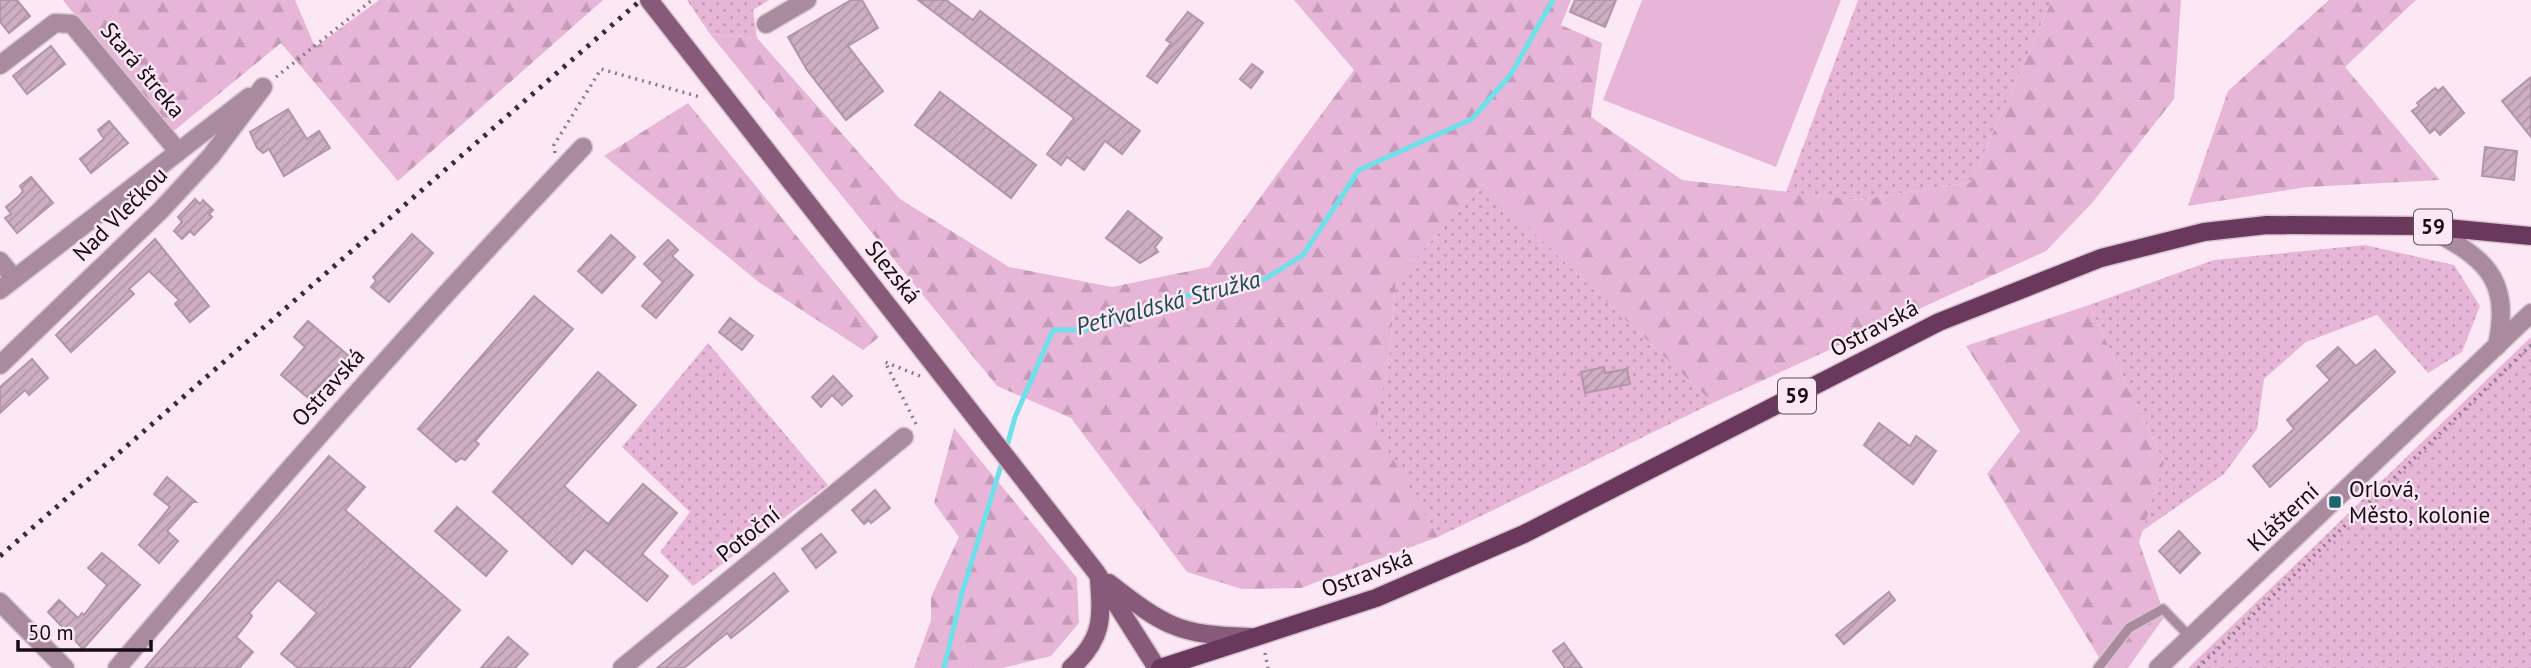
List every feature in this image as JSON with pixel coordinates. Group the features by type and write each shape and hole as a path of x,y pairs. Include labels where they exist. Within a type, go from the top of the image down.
{"main road":[{"name":"Slezská","path":"653,5 1099,575 1159,668"},
{"name":"Ostravská","path":"1159,668 1262,638 1376,598 1524,534 1939,322 2071,267 2132,248 2240,227 2296,224 2425,226 2531,236"},
{"path":"1099,575 1152,616 1177,629 1203,636 1262,638"},
{"path":"1071,668 1085,656 1097,637 1101,621 1099,575"}],"street":[{"path":"766,24 807,0"},
{"name":"Stará štreka","path":"0,65 55,23 72,24 177,150"},
{"name":"Stará štreka","path":"0,261 7,284 177,150 263,87"},
{"name":"Nad Vlečkou","path":"0,365 161,210 211,156 263,87"},
{"name":"Ostravská","path":"117,668 307,448 470,266 583,147"},
{"path":"2425,226 2463,247 2486,265 2497,282 2502,300 2497,346"},
{"name":"Klášterní","path":"2158,668 2531,313"},
{"name":"Potoční","path":"622,668 904,437"},
{"path":"0,602 65,668"}],"lane":[{"path":"2098,668 2129,628 2163,609 2190,637"}],"path":[{"path":"263,87 372,0"},
{"path":"560,172 554,145 601,69 700,97"},
{"path":"2198,668 2531,345"},
{"path":"904,437 917,423 885,362 922,377"}],"green space":[{"path":"63,0 295,0 315,47 379,0 603,0 398,181 281,43 170,134"},
{"path":"687,0 769,0 753,10 757,38 710,34"},
{"path":"1294,0 1571,0 1561,25 1602,43 1591,117 1682,180 1859,200 1971,182 2052,0 2181,0 2174,99 2092,203 2046,251 1713,403 1483,184 1396,280 1389,357 1375,428 1438,537 1301,588 1242,589 1187,572 1071,418 997,386 710,34 757,38 900,199 1009,267 1112,287 1209,267 1354,70"},
{"path":"1642,0 1841,0 1776,167 1603,100"},
{"path":"1858,0 2052,0 1971,182 1859,200 1786,192"},
{"path":"2329,0 2416,0 2345,67 2440,180 2307,187 2188,206 2228,91"},
{"path":"688,103 879,337 863,350 760,283 604,156"},
{"path":"1483,184 1713,403 1438,537 1374,428 1389,357 1396,280"},
{"path":"2365,245 2454,265 2480,306 2462,352 2428,373 2377,315 2306,342 2264,379 2257,429 2224,474 2142,531 2164,462 2089,305 2214,260"},
{"path":"2089,305 2164,462 2139,542 2165,616 2128,668 2094,668 2100,659 1987,474 2020,431 1966,346"},
{"path":"2531,337 2531,668 2188,668"},
{"path":"708,343 828,485 693,586 660,552 690,512 622,447"},
{"path":"954,428 1077,578 1079,623 1051,656 1003,668 914,668 931,620 931,597 959,537 934,503"}],"building":[{"path":"0,0 17,0 30,16 9,33 0,22"},
{"path":"851,0 862,0 878,28 848,46 883,91 846,120 807,70 788,37"},
{"path":"918,0 946,0 973,20 980,11 1140,131 1122,154 1105,141 1084,170 1067,157 1061,165 1047,154 1074,118"},
{"path":"1575,0 1616,0 1605,27 1570,12"},
{"path":"1188,12 1203,23 1157,83 1147,76 1171,43 1166,40"},
{"path":"51,46 65,64 27,94 13,76"},
{"path":"1252,64 1263,72 1251,88 1240,79"},
{"path":"2531,77 2531,137 2502,101"},
{"path":"2443,87 2464,113 2440,135 2435,129 2430,133 2412,111 2419,106 2417,103 2435,88 2438,91"},
{"path":"940,92 1036,165 1011,198 915,125"},
{"path":"288,109 307,139 319,131 330,148 284,176 269,149 263,153 257,148 250,132"},
{"path":"109,121 128,143 91,173 80,159 104,139 98,130"},
{"path":"2485,147 2517,151 2514,180 2482,176"},
{"path":"31,177 53,203 17,233 5,218 11,214 6,207 19,196 23,191 20,186"},
{"path":"195,199 200,204 203,200 213,210 209,214 212,217 194,235 190,231 182,239 174,231 182,222 178,217"},
{"path":"1128,211 1162,238 1155,247 1158,252 1140,263 1106,238"},
{"path":"412,234 433,253 389,302 371,287 376,281 373,277"},
{"path":"611,235 635,257 602,293 578,271"},
{"path":"155,239 209,306 190,322 175,304 179,300 149,271 129,289 134,294 71,352 56,335"},
{"path":"668,240 678,250 672,256 693,275 656,318 642,306 663,282 644,264"},
{"path":"534,296 573,329 475,441 479,444 465,460 461,458 456,462 418,429"},
{"path":"730,318 753,336 742,350 719,332"},
{"path":"308,321 349,356 308,398 281,375 305,347 294,337"},
{"path":"2338,347 2356,366 2375,350 2395,372 2270,487 2253,466 2294,429 2287,420 2330,380 2317,366"},
{"path":"32,359 48,378 29,395 25,390 0,413 0,387"},
{"path":"1604,367 1605,373 1627,369 1630,384 1585,393 1581,372"},
{"path":"598,372 636,405 564,486 608,524 643,484 677,513 642,554 668,576 647,601 585,549 572,564 493,492"},
{"path":"833,376 852,396 842,405 832,395 821,407 812,397"},
{"path":"1879,423 1910,446 1916,436 1936,451 1913,484 1864,445"},
{"path":"329,456 365,487 345,510 460,610 409,668 298,668 281,654 317,613 278,580 249,613 252,616 236,637 253,652 239,668 145,668"},
{"path":"167,477 196,502 193,502 167,531 178,541 159,563 139,545 170,507 154,494"},
{"path":"875,490 890,508 871,523 869,520 864,524 852,510"},
{"path":"457,507 507,551 486,576 435,531"},
{"path":"2179,531 2200,553 2180,573 2159,551"},
{"path":"821,534 836,552 816,568 802,549"},
{"path":"102,553 140,585 83,649 48,612 59,600 78,618 82,613 84,615 107,585 88,568"},
{"path":"774,573 788,591 750,623 731,638 727,633 684,668 657,668"},
{"path":"1889,592 1895,600 1844,644 1836,635"},
{"path":"508,637 528,654 515,668 481,668"},
{"path":"1564,643 1582,668 1565,668 1553,651"}],"waterway":[{"name":"Petřvaldská Stružka","path":"1006,450 1015,417 1053,330 1087,330 1203,290 1265,279 1303,255 1359,170 1472,119 1511,74 1553,0"},
{"name":"Petřvaldská Stružka","path":"944,668 962,593 1003,459"}],"railway":[{"path":"0,556 641,0"}],"place":[{"name":"Orlová, Město, kolonie","path":"2335,502"}]}
